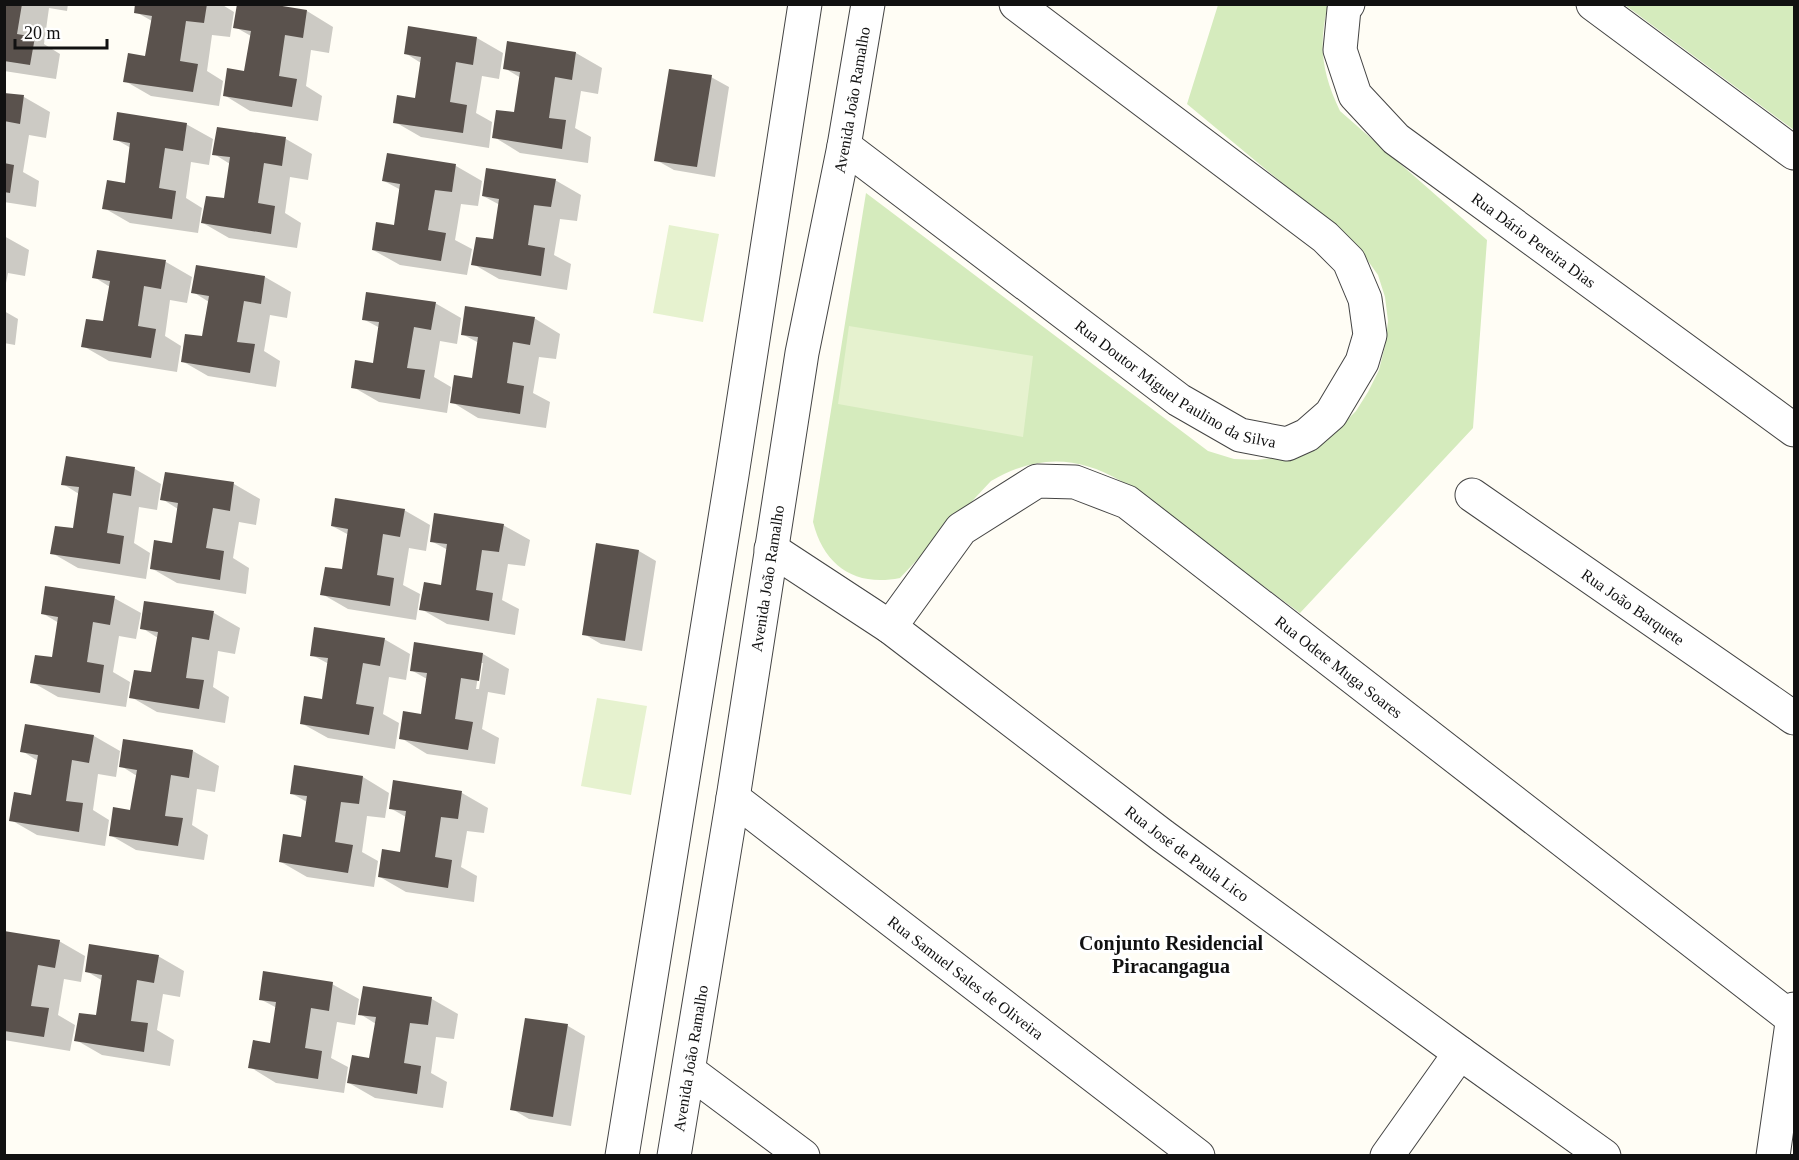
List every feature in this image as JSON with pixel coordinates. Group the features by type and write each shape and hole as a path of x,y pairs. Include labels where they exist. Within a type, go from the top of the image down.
{"street":[{"path":"622,1155 734,464 805,4"},
{"name":"Avenida João Ramalho","path":"674,1155 733,798 802,353 844,146 868,4"},
{"name":"Rua Doutor Miguel Paulino da Silva","path":"844,146 1179,400 1240,435 1287,444 1307,435 1331,414 1341,399 1362,362 1370,335 1365,299 1349,261 1325,237 1016,4"},
{"name":"Rua Dário Pereira Dias","path":"1347,4 1344,9 1340,50 1355,95 1396,139 1794,430"},
{"path":"1593,4 1794,153"},
{"name":"Rua Odete Muga Soares","path":"890,627 961,529 1037,481 1075,482 1127,501 1794,1014"},
{"name":"Rua João Barquete","path":"1472,495 1794,718"},
{"name":"Rua José de Paula Lico","path":"771,549 890,627 1162,836 1460,1053 1605,1155"},
{"name":"Rua Samuel Sales de Oliveira","path":"733,798 1198,1155"},
{"path":"1773,1155 1794,1014"},
{"path":"1387,1155 1460,1053"},
{"path":"689,1071 803,1155"}],"green space":[{"path":"1218,5 1328,5 1323,34 1324,59 1329,84 1340,111 1487,240 1473,428 1300,613 1121,481 1088,466 1072,463 1040,463 1024,466 991,481 900,578 869,579 844,570 825,551 813,522 866,193 1208,451 1234,459 1257,460 1279,457 1340,427 1356,411 1379,370 1385,346 1388,321 1385,297 1378,275 1356,244 1187,104"},
{"path":"1625,5 1794,5 1794,130"},
{"path":"669,225 719,234 703,322 653,313"},
{"path":"849,326 1033,356 1023,437 838,404"},
{"path":"597,698 647,706 631,795 581,786"}],"building":[{"path":"4,4 22,4 17,34 35,37 30,65 4,61"},
{"path":"135,4 207,4 204,23 186,21 180,61 198,64 193,92 123,82 128,53 145,56 152,16 134,13"},
{"path":"237,4 270,4 307,10 303,38 285,35 279,76 297,79 292,107 223,96 227,68 244,71 251,31 233,28"},
{"path":"408,26 477,37 473,65 456,62 450,102 467,105 463,133 393,123 397,95 415,98 421,57 404,54"},
{"path":"507,41 576,52 572,80 555,77 549,118 566,120 562,149 492,138 496,110 514,112 520,72 503,69"},
{"path":"669,69 712,75 697,167 654,161"},
{"path":"4,93 24,95 20,124 4,121"},
{"path":"117,112 187,123 183,151 165,148 159,188 176,191 172,219 102,209 107,180 125,183 130,143 113,140"},
{"path":"217,127 286,137 282,166 264,163 258,203 275,206 271,234 201,223 206,196 224,198 230,157 212,155"},
{"path":"387,153 456,164 452,192 435,190 428,230 446,233 441,261 372,250 376,222 394,225 400,184 382,181"},
{"path":"4,163 14,165 10,193 4,192"},
{"path":"486,168 556,179 551,207 534,205 528,245 545,248 541,276 471,265 476,237 493,239 499,199 482,196"},
{"path":"97,250 166,260 161,289 144,286 138,326 156,329 151,358 81,347 86,319 103,321 110,281 92,278"},
{"path":"196,265 265,276 261,304 244,301 237,342 255,344 250,373 181,362 185,334 202,336 209,296 191,293"},
{"path":"366,292 436,302 431,330 414,327 407,368 425,370 420,399 351,388 355,360 373,363 379,322 362,320"},
{"path":"465,306 535,317 530,345 513,342 507,383 524,386 520,414 450,403 454,375 472,378 478,337 461,335"},
{"path":"66,456 135,467 131,496 113,493 107,533 124,536 120,564 50,554 55,526 73,528 79,487 61,485"},
{"path":"165,472 234,482 230,511 213,508 206,548 224,551 220,580 150,569 154,540 172,543 178,503 160,500"},
{"path":"335,498 405,509 400,537 383,534 377,575 394,578 390,606 320,595 325,567 342,569 348,529 331,526"},
{"path":"434,513 504,524 499,552 482,550 476,590 493,593 489,621 419,610 424,582 441,585 447,544 430,542"},
{"path":"596,543 639,550 625,641 582,635"},
{"path":"45,586 115,596 110,625 93,622 87,662 104,665 100,693 30,683 35,655 52,657 58,617 41,614"},
{"path":"144,601 214,611 209,640 192,637 186,678 204,680 199,709 129,698 134,670 151,672 158,632 140,629"},
{"path":"314,627 385,638 380,666 363,663 356,704 374,707 369,735 300,724 304,696 322,699 328,658 310,656"},
{"path":"414,642 483,653 479,681 461,678 455,719 473,722 468,750 399,739 403,711 421,714 427,673 410,671"},
{"path":"25,724 94,735 89,763 72,760 66,801 83,803 79,832 9,821 14,792 31,795 38,755 20,752"},
{"path":"123,739 193,750 189,778 171,775 165,816 183,818 178,846 109,836 113,807 130,810 137,770 119,767"},
{"path":"294,765 363,776 359,804 341,802 335,842 353,845 348,873 279,862 283,834 301,837 307,796 290,794"},
{"path":"393,780 462,791 458,819 441,817 435,857 452,860 448,888 378,877 382,849 400,852 406,811 389,809"},
{"path":"4,931 60,940 55,968 38,965 31,1006 49,1008 44,1037 4,1031"},
{"path":"89,944 159,955 154,983 137,980 131,1021 148,1023 144,1052 74,1041 79,1013 96,1015 102,975 85,972"},
{"path":"263,971 333,982 329,1011 311,1008 305,1048 322,1051 318,1079 248,1068 253,1040 270,1043 276,1002 259,1000"},
{"path":"363,986 432,997 428,1025 410,1023 404,1063 421,1066 417,1094 347,1083 352,1055 369,1058 376,1017 358,1015"},
{"path":"525,1018 568,1024 553,1117 510,1110"}],"district":[{"name":"Conjunto Residencial Piracangagua","path":"1171,954"}]}
